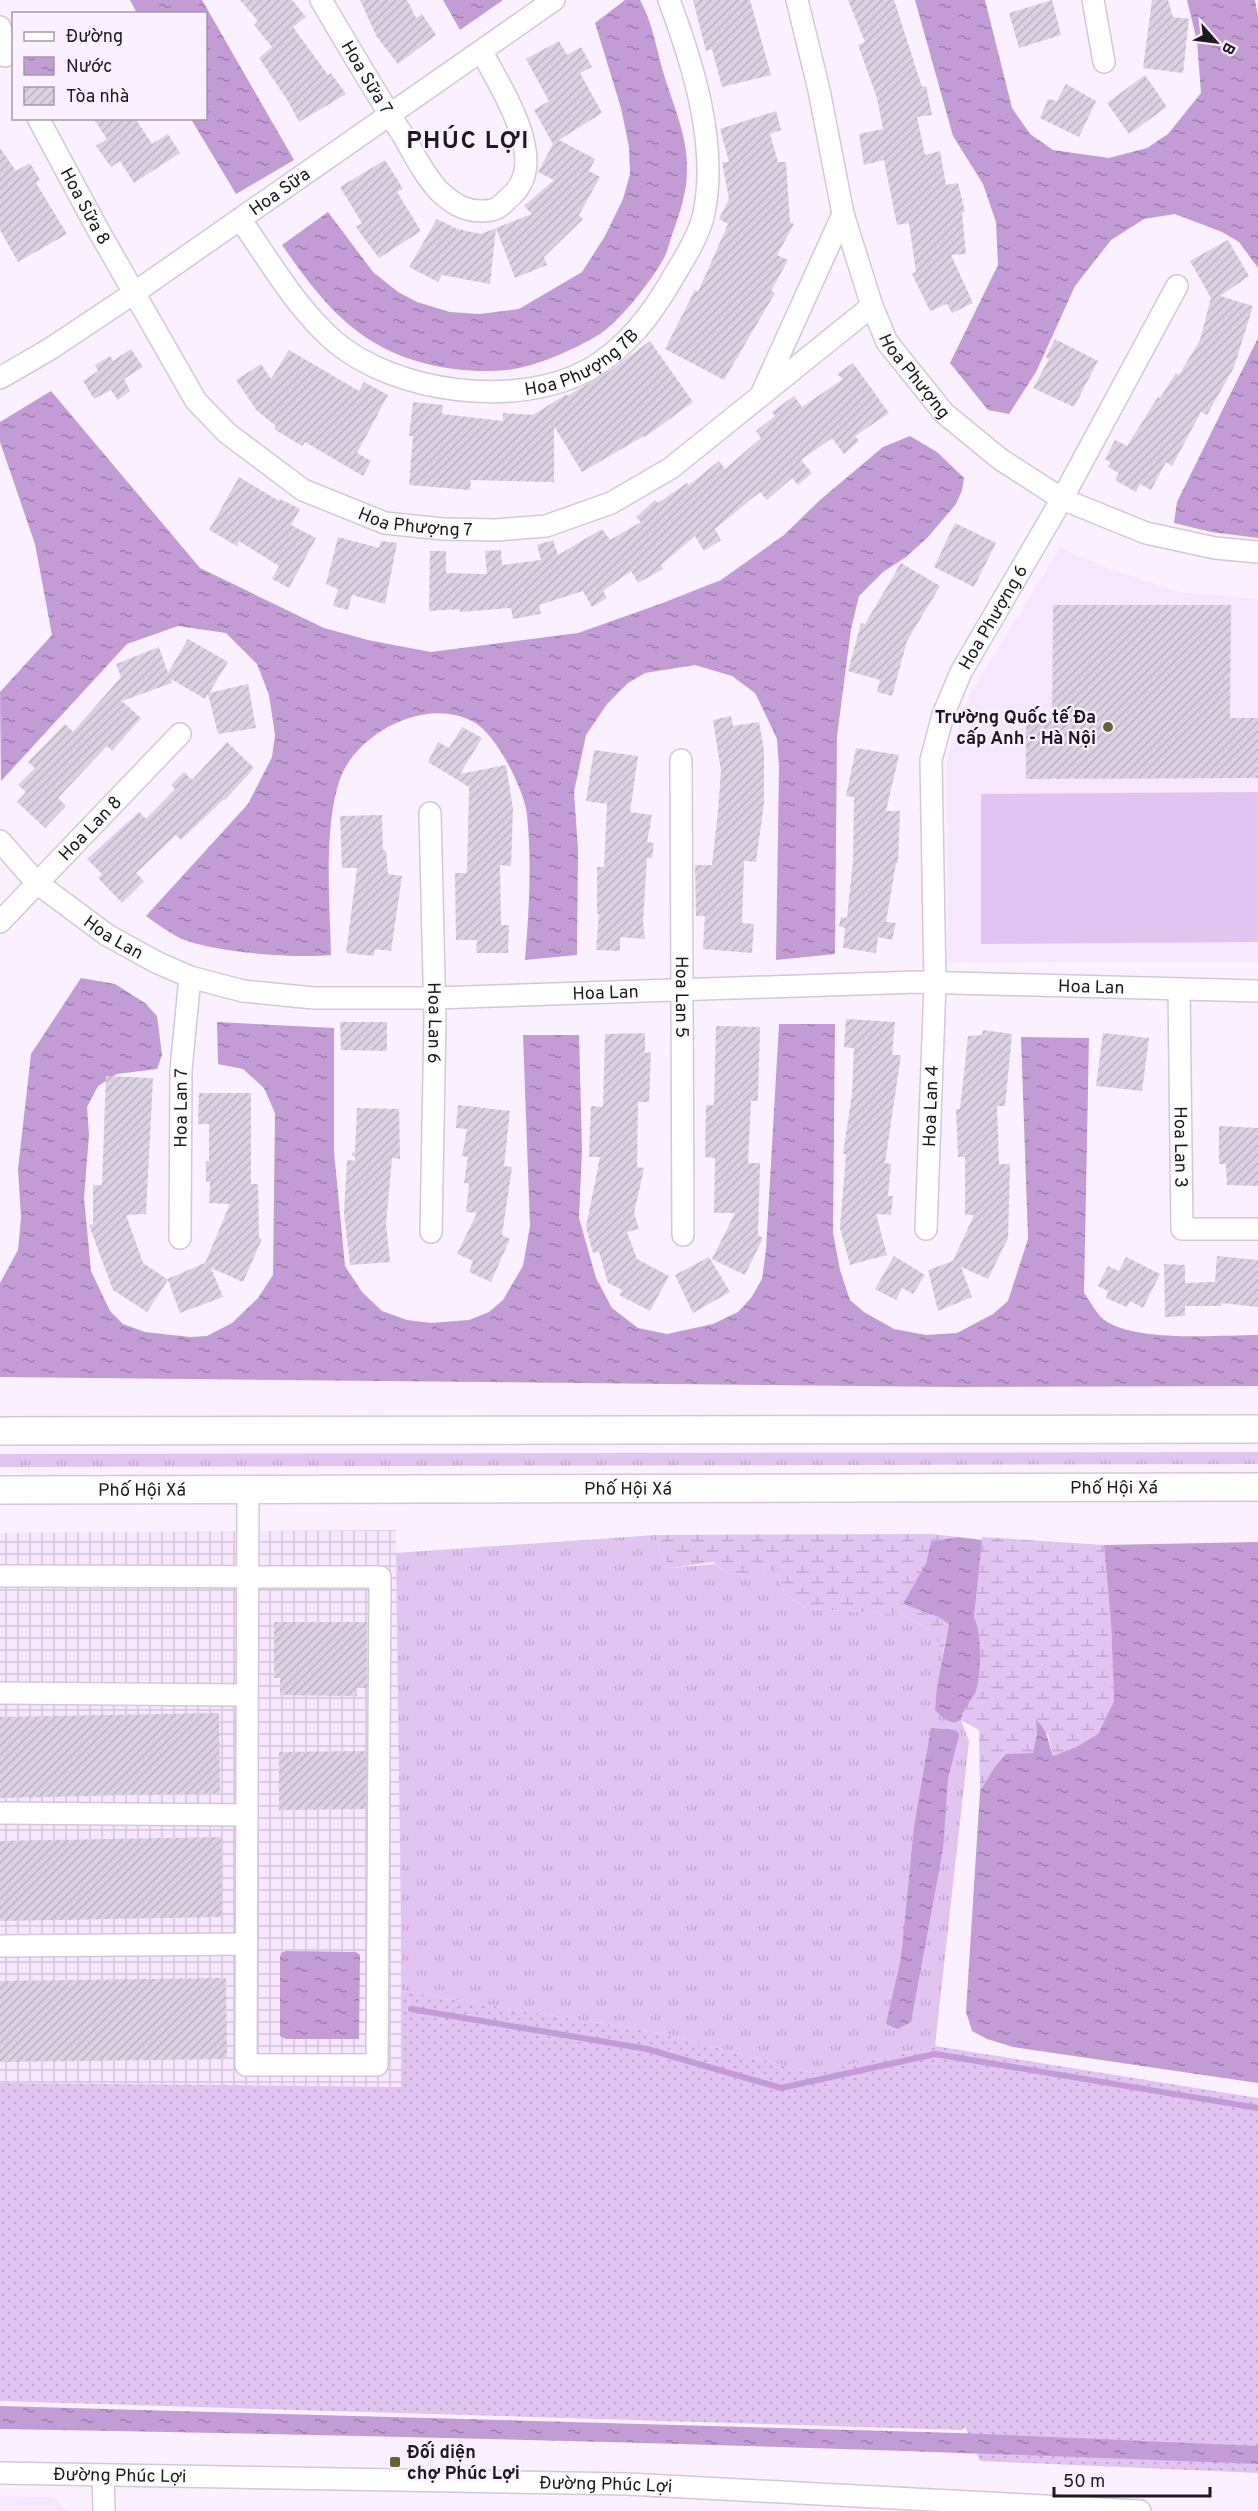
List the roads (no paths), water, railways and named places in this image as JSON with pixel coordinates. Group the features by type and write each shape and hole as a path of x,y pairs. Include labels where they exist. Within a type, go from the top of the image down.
{"main road":[{"path":"0,1431 1258,1429"},
{"name":"Phố Hội Xá","path":"0,1490 1258,1487"}],"street":[{"name":"Hoa Sữa 7","path":"321,0 390,116 438,190 462,210 480,212 498,208 518,189 526,170 526,146 509,103 482,52"},
{"name":"Hoa Sữa","path":"0,378 50,349 134,293 554,0"},
{"name":"Hoa Phượng 7B","path":"240,219 300,303 334,341 371,365 410,380 455,390 502,391 549,386 588,370 630,339 660,301 685,258 704,214 707,176 705,131 695,78 669,0"},
{"name":"Hoa Phượng","path":"796,0 819,90 843,214 872,306 887,342 944,413 1000,459 1062,499 1146,533 1215,548 1258,552"},
{"path":"1093,0 1104,62"},
{"path":"0,27 6,59"},
{"name":"Hoa Sữa 8","path":"39,120 134,293"},
{"name":"Hoa Phượng 7","path":"760,398 843,214"},
{"name":"Hoa Phượng 6","path":"935,982 931,760 943,715 961,672 1062,499 1177,286"},
{"name":"Hoa Phượng 7","path":"134,293 196,401 227,433 303,490 385,523 443,529 496,530 546,526 611,503 671,468 872,306"},
{"name":"Hoa Lan 8","path":"0,922 180,734"},
{"name":"Hoa Lan 5","path":"681,760 683,1235"},
{"name":"Hoa Lan 6","path":"430,813 435,998 431,1232"},
{"name":"Hoa Lan","path":"0,841 37,883 107,935 156,962 190,977 243,991 314,998 435,998 867,982 1258,990"},
{"name":"Hoa Lan 7","path":"180,1238 181,1070 190,977"},
{"name":"Hoa Lan 4","path":"926,1229 935,982"},
{"name":"Hoa Lan 3","path":"1179,988 1182,1229 1258,1229"},
{"path":"0,1576 247,1577 380,1577 377,2065 246,2065 247,1577 248,1489"},
{"path":"0,1694 247,1695"},
{"path":"0,1813 247,1815"},
{"path":"0,1946 247,1944"},
{"name":"Đường Phúc Lợi","path":"0,2473 628,2484 1059,2509 1140,2511"},
{"path":"103,2475 104,2511"}],"water":[{"path":"130,0 202,0 294,160 236,194 192,120 207,120 207,12 136,12"},
{"path":"443,0 503,0 460,30"},
{"path":"625,0 640,0 649,19 683,134 687,158 683,202 665,255 652,277 626,310 608,328 579,346 530,365 491,371 456,369 422,363 375,343 347,323 312,286 282,245 328,212 373,272 398,292 417,302 450,312 479,314 519,309 582,272 605,236 623,199 630,174 629,147 621,108 595,23"},
{"path":"915,0 985,0 1012,108 1030,134 1053,150 1109,158 1147,148 1168,134 1201,93 1197,41 1187,0 1255,0 1258,16 1258,268 1239,242 1222,232 1175,214 1144,219 1111,240 1075,286 1036,372 1009,414 988,410 950,363 998,265 996,222 983,184 953,136"},
{"path":"1258,338 1258,538 1211,532 1174,523 1177,502"},
{"path":"51,391 200,568 324,628 368,640 431,652 578,633 721,580 784,535 820,500 883,447 910,436 937,452 964,478 956,504 928,537 906,557 883,572 859,596 851,629 837,736 835,954 776,960 779,767 777,739 755,693 732,676 695,665 645,673 628,683 607,704 586,735 574,792 578,849 577,955 525,960 530,869 527,815 521,792 500,750 483,728 466,718 442,713 417,716 387,727 367,741 351,759 340,779 331,820 329,843 331,955 275,955 209,947 178,937 146,916 248,804 272,757 275,735 269,695 257,664 226,633 178,626 127,644 1,781 0,692 52,635 35,544 0,442 0,422"},
{"path":"81,978 115,984 145,1003 157,1016 162,1055 157,1069 117,1074 98,1086 87,1107 89,1135 84,1198 91,1271 110,1311 123,1324 145,1332 190,1337 207,1336 232,1323 258,1298 273,1275 275,1113 264,1088 243,1069 218,1064 217,1022 334,1028 334,1152 345,1266 362,1292 382,1311 407,1320 431,1323 469,1320 489,1312 503,1300 523,1266 530,1226 523,1035 579,1035 582,1150 579,1218 596,1278 612,1308 638,1328 667,1334 713,1324 738,1312 751,1298 762,1279 766,1250 779,1024 835,1024 833,1233 840,1270 850,1300 864,1312 894,1329 926,1335 957,1333 993,1314 1008,1301 1028,1239 1021,1037 1089,1038 1084,1293 1103,1319 1117,1327 1135,1332 1178,1336 1258,1335 1258,1386 955,1387 0,1377 0,1283 18,1250 21,1218 18,1169 31,1054"},
{"path":"958,1537 982,1540 974,1618 980,1642 980,1661 976,1691 964,1710 961,1720 954,1723 944,1719 935,1710 949,1624 938,1617 903,1604 926,1563 931,1542"},
{"path":"1258,1542 1258,2083 1013,2047 987,2039 972,2031 966,2012 980,1791 1006,1754 1033,1753 1037,1733 1036,1720 1045,1732 1053,1756 1076,1747 1098,1734 1114,1701 1111,1623 1104,1545"},
{"path":"931,1728 955,1730 959,1736 948,1778 943,1849 911,2022 897,2029 886,2024 901,1958 914,1827"},
{"path":"286,1951 356,1952 360,1955 359,2039 286,2039 280,2036 280,1957 281,1953"},
{"path":"0,2406 959,2433 1258,2446 1258,2464 629,2443 0,2429"}],"waterway":[{"path":"411,2009 647,2049 781,2088 935,2054 1258,2108"}],"place":[{"name":"Trường Quốc tế Đa cấp Anh - Hà Nội","path":"1108,727"},
{"name":"Đối diện chợ Phúc Lợi","path":"395,2462"}],"district":[{"name":"PHÚC LỢI","path":"468,140"}]}
